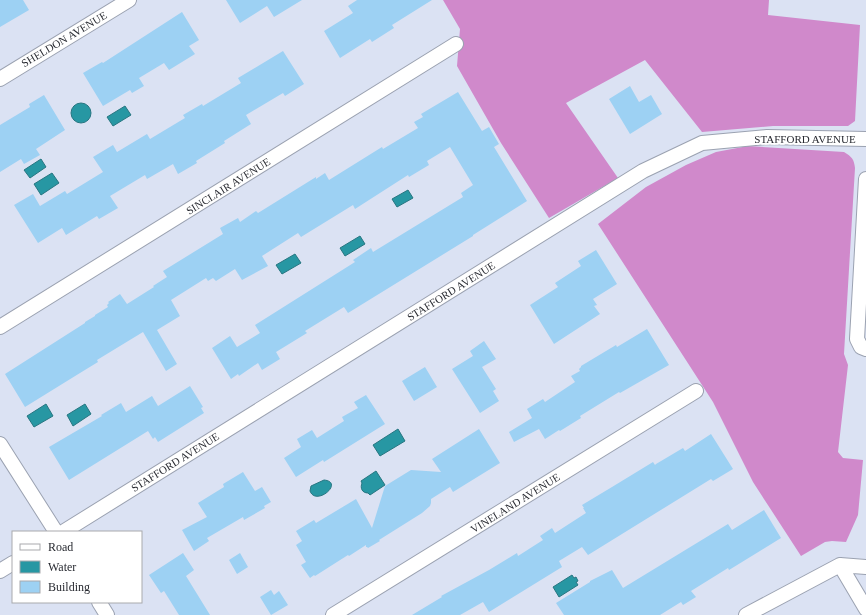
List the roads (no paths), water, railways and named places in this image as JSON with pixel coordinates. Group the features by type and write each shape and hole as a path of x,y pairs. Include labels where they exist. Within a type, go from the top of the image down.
{"street":[{"name":"SHELDON AVENUE","path":"0,79 128,0"},
{"name":"SINCLAIR AVENUE","path":"0,327 456,44"},
{"name":"STAFFORD AVENUE","path":"64,531 643,171 702,143 767,137 866,139"},
{"path":"863,348 857,339 866,179"},
{"name":"VINELAND AVENUE","path":"333,615 696,391"},
{"path":"0,444 55,531"},
{"path":"0,571 12,564"},
{"path":"746,615 840,565 866,567"},
{"path":"840,565 866,609"},
{"path":"100,603 107,615"}],"water":[{"path":"81,103 88,106 91,113 88,120 81,123 74,120 71,113 74,106"},
{"path":"125,106 131,115 113,126 107,117"},
{"path":"41,159 46,167 30,178 24,170"},
{"path":"52,173 59,183 41,195 34,184"},
{"path":"408,190 413,198 397,207 392,199"},
{"path":"360,236 365,244 345,256 340,248"},
{"path":"295,254 301,263 282,274 276,265"},
{"path":"46,404 53,416 34,427 27,416"},
{"path":"85,404 91,414 73,426 67,415"},
{"path":"398,429 405,441 380,456 373,445"},
{"path":"376,471 385,485 370,495 362,490 361,481"},
{"path":"324,480 330,482 332,485 330,489 323,495 313,495 310,491 311,486"},
{"path":"572,575 574,578 576,577 578,581 576,582 578,585 559,597 553,587"}]}
